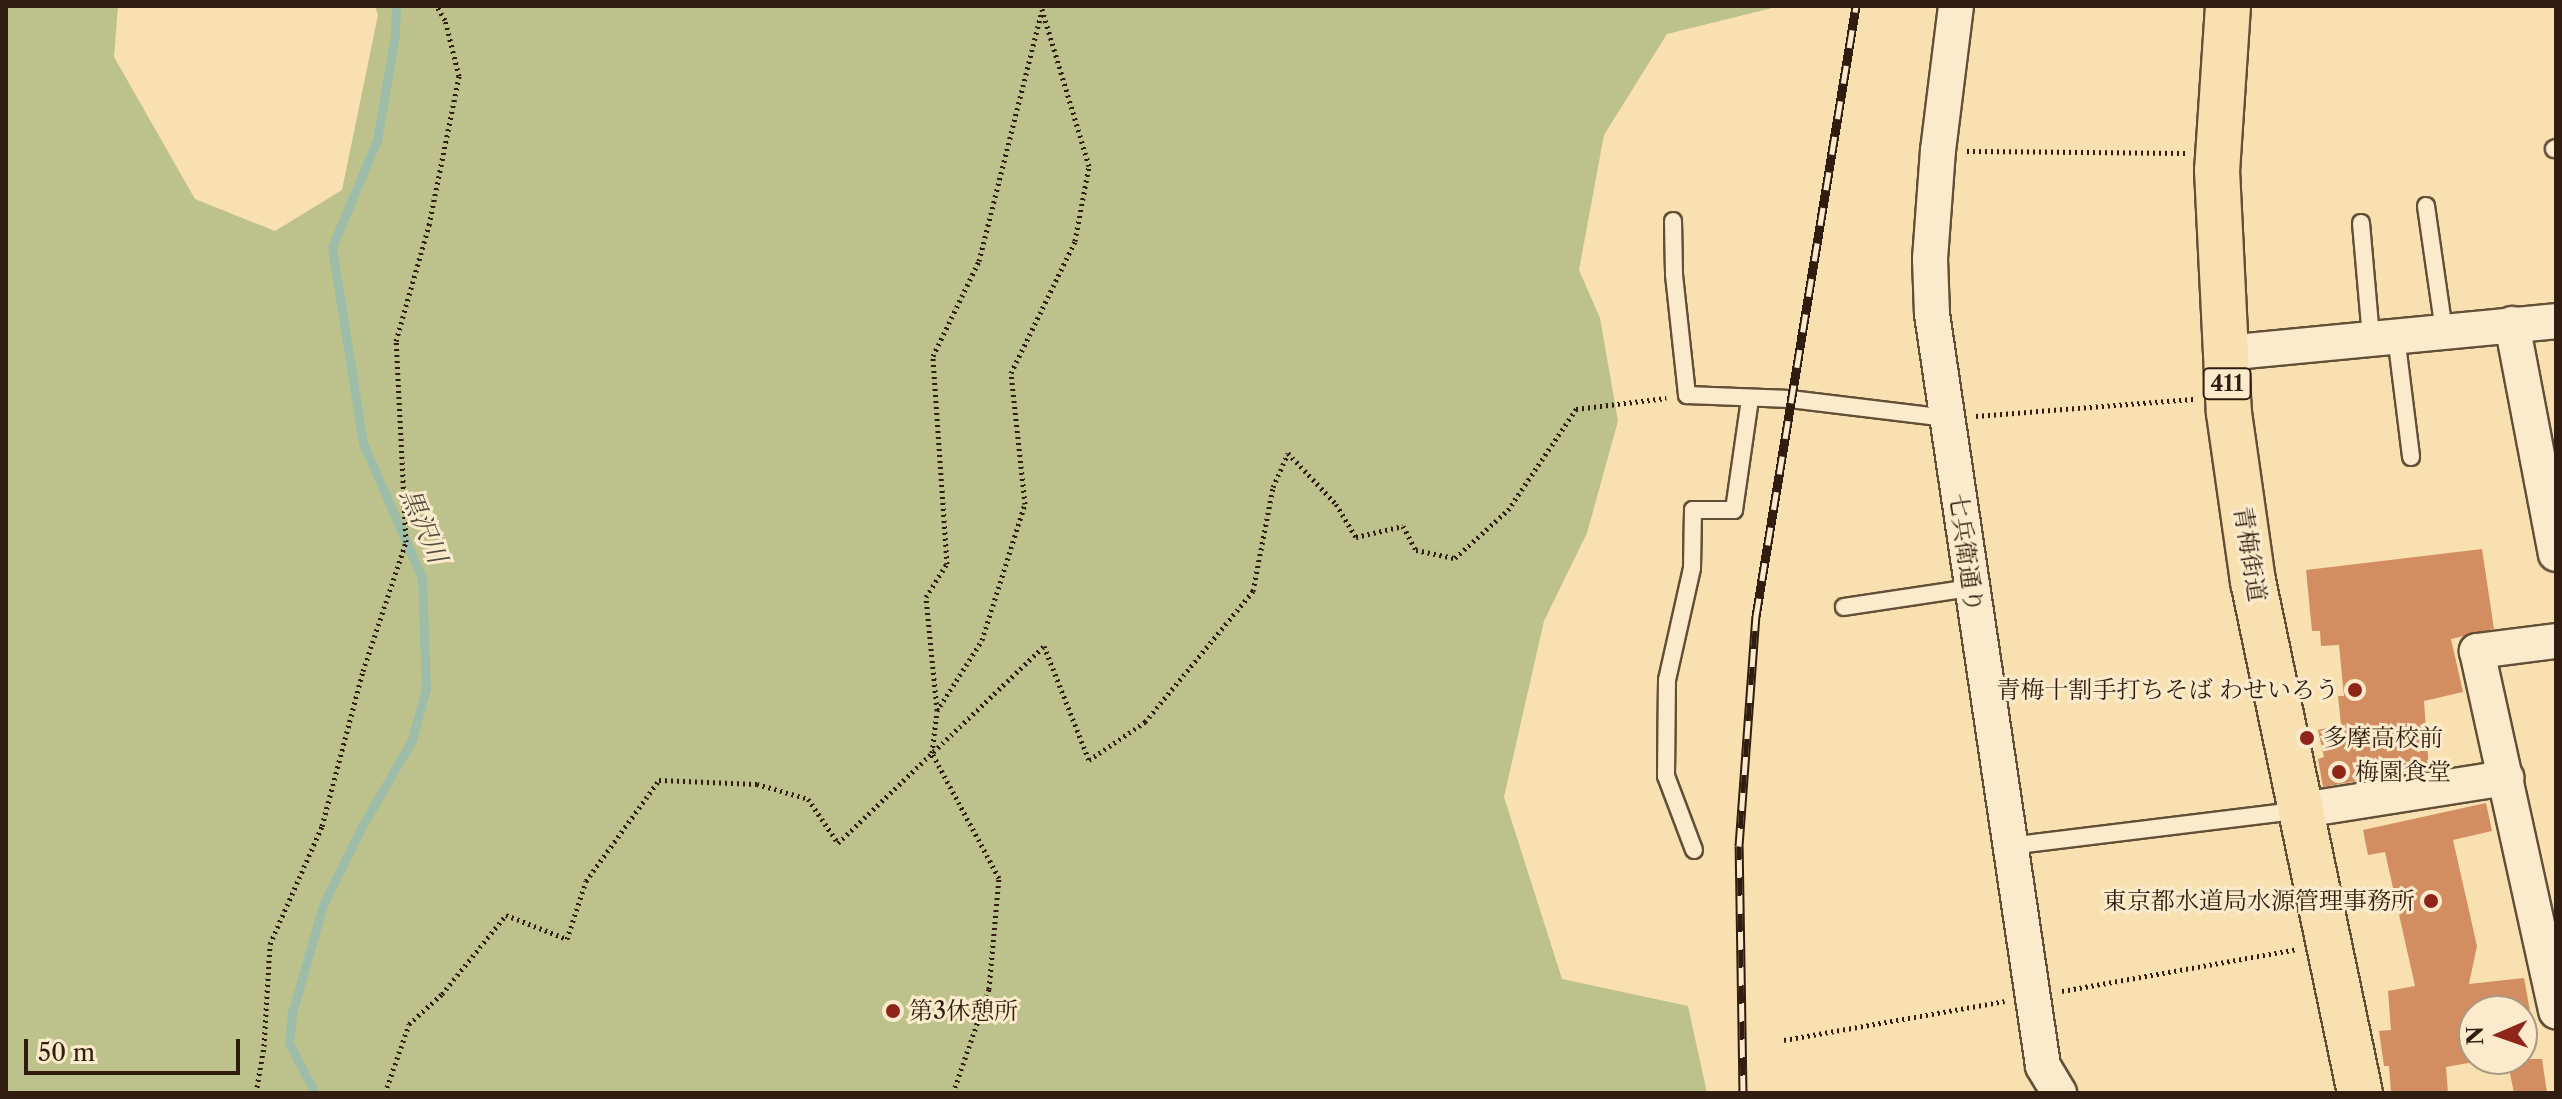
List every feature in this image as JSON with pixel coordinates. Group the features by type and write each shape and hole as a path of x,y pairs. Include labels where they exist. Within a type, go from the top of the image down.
{"highway":[{"name":"青梅街道","path":"2228,6 2217,153 2228,396 2253,581 2360,1093"}],"street":[{"name":"七兵衛通り","path":"1956,6 1938,150 1930,259 1932,314 1970,588 2043,1066 2059,1093"},
{"path":"2225,353 2556,321"},
{"path":"2512,324 2556,554"},
{"path":"2556,641 2477,651 2556,1011"},
{"path":"2303,810 2506,778"}],"lane":[{"path":"2426,206 2444,331"},
{"path":"1673,221 1674,275 1687,395 1790,399 1947,418"},
{"path":"2361,223 2411,457"},
{"path":"1694,850 1666,776 1667,680 1692,568 1693,510 1734,510 1750,399"},
{"path":"1844,607 1970,588"},
{"path":"2009,846 2303,810"}],"path":[{"path":"256,1093 264,1046 270,944 322,826 363,671 406,542 396,341 429,225 459,76 445,20 437,6"},
{"path":"937,711 982,640 1025,504 1011,373 1075,241 1089,166 1042,9"},
{"path":"953,1093 989,989 999,878 932,753 937,711 926,597 947,564 933,356 979,261 1042,9"},
{"path":"1938,150 2217,153"},
{"path":"385,1093 409,1024 442,994 506,915 567,939 586,881 659,780 757,784 808,799 838,843 1044,646 1089,760 1145,722 1253,591 1273,487 1288,453 1336,504 1356,537 1403,526 1416,550 1455,558 1508,510 1576,409 1687,395"},
{"path":"1947,418 2228,396"}],"green space":[{"path":"6,6 118,6 114,57 195,199 275,231 342,190 378,15 375,6 1780,6 1667,34 1604,135 1579,270 1600,318 1618,421 1587,533 1544,621 1504,797 1562,979 1688,1006 1707,1093 6,1093"}],"building":[{"path":"2482,549 2494,629 2451,639 2463,692 2424,701 2429,770 2362,775 2363,780 2323,787 2318,759 2324,757 2318,730 2341,725 2338,696 2344,696 2339,645 2321,646 2320,631 2312,631 2306,570"},
{"path":"2486,803 2492,831 2453,840 2477,946 2469,984 2524,978 2527,995 2458,995 2458,1065 2446,1067 2448,1093 2391,1093 2389,1066 2384,1066 2379,1031 2391,1030 2388,991 2415,986 2385,852 2368,855 2363,830"},
{"path":"2538,1059 2542,1059 2547,1093 2514,1093 2510,1075 2538,1075"}],"waterway":[{"name":"黒沢川","path":"315,1093 289,1043 292,1013 323,905 361,828 412,740 426,688 422,578 363,443 332,247 377,140 395,35 396,6"}],"railway":[{"path":"1743,1093 1739,846 1756,616 1856,6"}],"place":[{"name":"青梅十割手打ちそば わせいろう","path":"2355,690"},
{"name":"多摩高校前","path":"2307,738"},
{"name":"梅園食堂","path":"2339,772"},
{"name":"東京都水道局水源管理事務所","path":"2431,901"},
{"name":"第3休憩所","path":"893,1011"}]}
